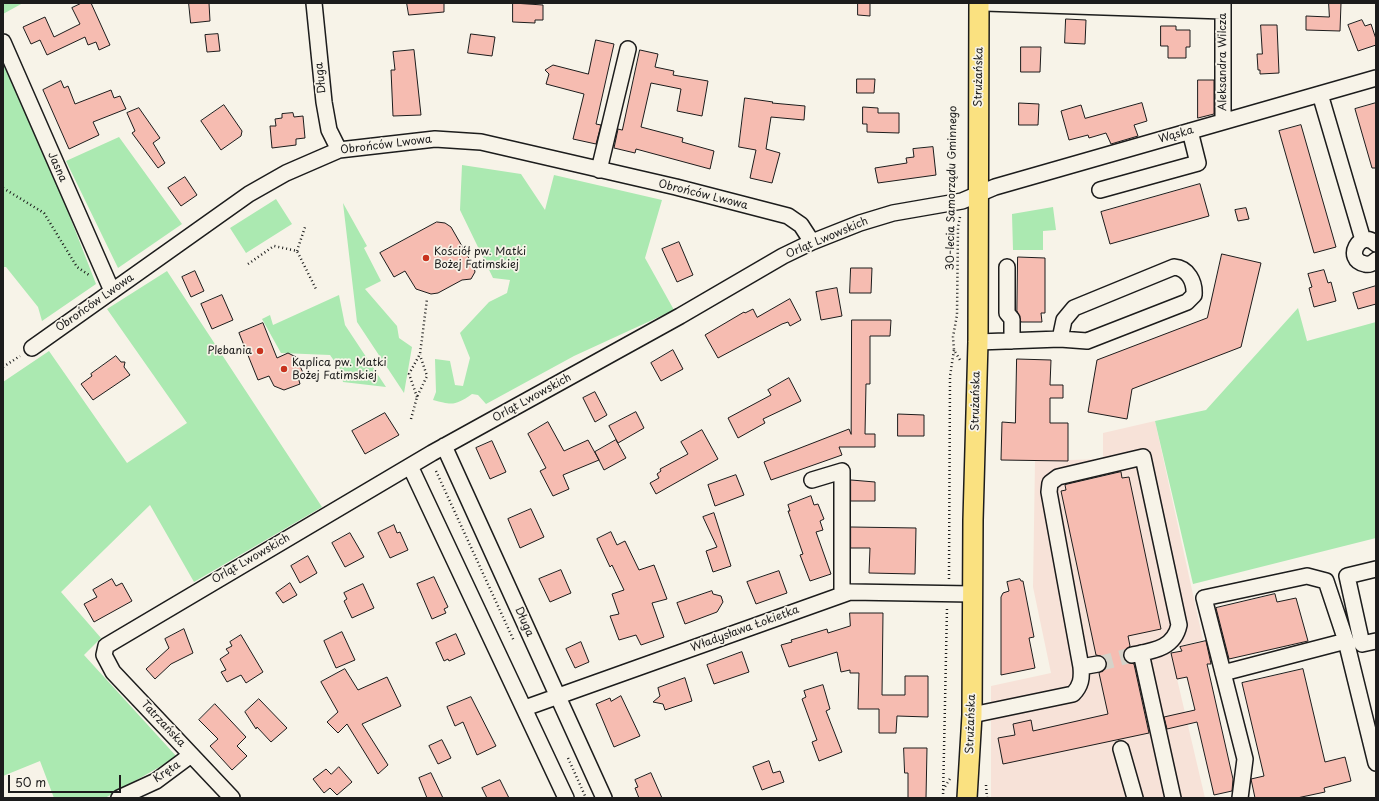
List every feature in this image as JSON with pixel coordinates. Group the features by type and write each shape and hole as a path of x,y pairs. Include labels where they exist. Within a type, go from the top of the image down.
{"main road":[{"name":"Strużańska","path":"967,798 972,715 972,594 978,342 969,197 979,3"}],"street":[{"name":"Długa","path":"314,3 324,102 329,130 340,150"},
{"path":"985,3 1223,7"},
{"name":"Aleksandra Wilcza","path":"1223,7 1223,121"},
{"name":"Jasna","path":"3,42 112,291"},
{"path":"599,170 628,49"},
{"name":"Wąska","path":"969,197 1223,121 1376,78"},
{"path":"1320,94 1369,242 1358,243 1354,249 1354,255 1362,264 1368,264 1376,260"},
{"path":"1100,190 1198,163 1190,131"},
{"name":"Obrońców Lwowa","path":"32,348 249,194 286,173 340,150 435,139 481,142 788,216 801,225 812,242"},
{"name":"Orląt Lwowskich","path":"106,646 444,446 673,320 784,256 812,242 860,223 893,213 969,197"},
{"path":"1007,267 1007,313 1012,319 1012,341"},
{"path":"978,342 1060,339 1087,341 1187,302 1194,295 1194,287 1187,273 1182,267 1174,267 1074,308 1064,320 1060,339"},
{"name":"Długa","path":"444,446 604,798"},
{"path":"972,715 1073,694 1077,690 1082,678 1081,667 1049,492 1050,483 1058,477 1143,457 1178,631 1170,644 1158,650 1137,654 1173,798"},
{"path":"410,466 566,798"},
{"path":"812,480 842,471 842,594"},
{"path":"1376,569 1347,576 1362,644 1376,641"},
{"path":"1240,798 1245,759 1204,598 1307,576 1326,582 1371,718 1376,763"},
{"name":"Władysława Łokietka","path":"525,708 842,594 850,592 972,594"},
{"path":"1222,673 1346,641"},
{"name":"Tatrzańska","path":"106,646 104,655 114,672 232,798"},
{"path":"1081,667 1098,664"},
{"path":"1122,749 1135,798"},
{"name":"Kręta","path":"119,798 156,781 191,755"}],"path":[{"path":"3,188 44,214 77,266 112,291"},
{"name":"30-lecia Samorządu Gminnego","path":"943,798 947,593 949,575 950,376 954,350 953,337 957,315 958,227 969,197"},
{"path":"305,227 297,252 316,290"},
{"path":"248,264 274,246 297,252"},
{"path":"416,397 409,374 420,354 427,299"},
{"path":"3,367 32,348"},
{"path":"411,419 416,397 427,376 420,354"},
{"path":"430,474 441,467"},
{"path":"436,471 516,644"},
{"path":"567,757 586,798"}],"shaded area":[{"path":"1155,421 1203,640 1170,649 1205,798 991,798 991,686 1051,673 1033,587 1035,461 1103,459 1103,433"}],"green space":[{"path":"3,3 23,3 3,14"},
{"path":"3,63 51,168 96,284 42,321 38,307 6,267 3,267"},
{"path":"119,137 182,224 118,268 66,161"},
{"path":"462,165 521,174 545,210 554,175 662,200 645,258 674,310 574,356 486,404 478,395 472,394 461,401 453,403 433,400 436,392 435,359 450,361 455,385 463,386 470,358 460,333 489,302 507,293 510,280 493,278 460,210"},
{"path":"276,199 292,224 246,253 230,228"},
{"path":"343,203 367,246 364,248 381,281 365,289 397,326 399,338 412,347 404,393 357,322"},
{"path":"1053,207 1056,230 1043,231 1043,250 1013,250 1012,214"},
{"path":"167,271 322,507 194,582 150,505 61,592 101,638 84,655 177,757 105,798 54,798 40,761 3,776 3,382 49,351 127,463 187,423 107,309"},
{"path":"339,295 345,325 386,387 343,382 340,369 330,355 281,353 262,319 270,315 273,325"},
{"path":"1298,308 1307,341 1376,322 1376,538 1193,584 1155,421 1206,410"}],"building":[{"path":"82,3 91,3 110,45 99,50 96,42 88,45 85,37 47,55 40,40 31,44 23,27 45,17 54,37 80,24 72,8"},
{"path":"189,3 209,3 210,21 191,23"},
{"path":"407,3 444,3 444,12 409,15"},
{"path":"513,3 543,5 543,20 535,20 535,23 513,22"},
{"path":"858,3 870,3 870,16 858,15"},
{"path":"1329,3 1341,3 1340,31 1306,30 1306,16 1329,17"},
{"path":"1066,19 1086,20 1085,44 1065,43"},
{"path":"1362,20 1365,26 1371,24 1376,39 1376,45 1358,51 1348,25"},
{"path":"1261,25 1277,25 1279,73 1260,74 1260,70 1258,70 1257,54 1262,54"},
{"path":"1161,26 1176,26 1176,30 1190,30 1190,47 1186,47 1186,58 1168,58 1168,46 1161,46"},
{"path":"218,34 220,51 207,52 205,35"},
{"path":"471,34 495,37 492,56 468,53"},
{"path":"596,40 614,44 596,124 601,125 596,144 573,139 584,94 546,84 549,74 545,70 553,65 588,74"},
{"path":"1021,47 1041,47 1040,72 1021,72"},
{"path":"414,50 421,115 393,116 391,70 395,70 393,52"},
{"path":"640,50 658,54 655,67 674,71 673,75 708,81 702,116 677,111 681,89 651,83 641,127 683,138 682,142 714,151 710,169 636,149 635,153 614,148 618,129 622,130"},
{"path":"857,79 875,79 874,93 857,93"},
{"path":"1198,80 1214,80 1214,114 1198,118"},
{"path":"61,81 64,88 68,86 75,104 111,90 114,98 120,96 126,109 93,122 99,135 69,149 43,90"},
{"path":"745,98 773,102 772,103 805,106 804,120 771,117 766,149 780,153 772,183 750,178 756,150 739,147"},
{"path":"1019,103 1039,104 1038,125 1019,125"},
{"path":"1142,103 1147,121 1134,125 1138,136 1111,144 1106,133 1089,138 1088,135 1069,140 1061,111 1081,105 1085,118"},
{"path":"1376,103 1376,168 1372,168 1355,109"},
{"path":"224,105 242,131 241,136 221,150 201,121"},
{"path":"863,107 878,108 878,113 899,113 899,133 867,132 867,124 863,124"},
{"path":"139,108 160,138 153,143 165,163 158,168 132,133 135,131 127,113"},
{"path":"293,113 294,117 303,116 305,138 296,139 296,145 272,148 270,126 276,126 275,119 282,118 282,114"},
{"path":"1301,125 1336,247 1314,253 1279,131"},
{"path":"933,147 936,175 878,183 875,168 907,163 906,158 914,157 913,149"},
{"path":"185,177 197,195 181,206 168,188"},
{"path":"1200,184 1209,216 1110,244 1101,212"},
{"path":"1246,208 1249,219 1238,221 1235,210"},
{"name":"Kościół pw. Matki Bożej Fatimskiej","path":"437,222 445,223 451,227 474,267 475,272 471,279 462,280 438,293 431,294 416,289 405,271 394,277 380,253"},
{"path":"679,242 693,275 677,282 662,249"},
{"path":"1222,254 1261,263 1241,347 1132,389 1127,419 1088,412 1097,360 1207,318"},
{"path":"1018,257 1045,258 1045,313 1041,313 1042,322 1021,322 1017,311"},
{"path":"851,268 872,268 871,293 850,293"},
{"path":"1324,270 1328,283 1331,282 1336,301 1314,307 1309,288 1312,287 1308,274"},
{"path":"195,271 204,291 191,297 182,277"},
{"path":"1376,286 1376,304 1358,309 1353,293"},
{"path":"837,288 842,316 821,320 816,292"},
{"path":"222,295 233,320 212,329 201,304"},
{"path":"790,299 801,320 790,326 788,322 782,324 718,358 705,335 744,312 745,313 753,309 757,317"},
{"path":"852,320 891,320 890,336 870,336 870,384 866,384 865,434 875,434 875,447 839,447 842,455 771,480 764,462 849,429 851,434"},
{"path":"263,323 277,358 288,353 296,357 304,375 298,377 300,384 284,390 274,386 269,376 258,380 239,333"},
{"path":"673,350 683,369 661,381 651,363"},
{"path":"116,356 121,362 125,362 124,367 130,375 93,400 81,384 92,376 91,374"},
{"path":"1017,359 1051,360 1050,385 1063,385 1063,398 1050,398 1050,423 1068,423 1068,461 1001,460 1002,422 1015,423"},
{"path":"789,378 801,401 763,419 765,423 738,438 728,418 771,395 768,390"},
{"path":"595,392 607,415 595,422 583,398"},
{"path":"636,412 644,428 618,443 609,426"},
{"path":"385,413 399,435 365,454 352,431"},
{"path":"898,414 924,415 924,436 898,436"},
{"path":"548,422 564,451 588,440 599,460 563,475 569,489 553,496 540,471 546,468 528,434"},
{"path":"702,430 718,459 656,494 650,483 659,478 657,474 661,471 660,469 688,454 681,442"},
{"path":"616,440 626,458 604,470 595,452"},
{"path":"492,441 506,472 490,479 476,448"},
{"path":"1121,472 1122,478 1129,477 1161,629 1128,636 1130,646 1123,652 1125,661 1134,664 1149,733 1003,764 998,738 1015,735 1013,724 1031,720 1033,731 1108,714 1099,673 1106,667 1107,662 1101,656 1096,655 1061,491 1066,490 1065,485"},
{"path":"736,475 744,495 715,506 708,485"},
{"path":"851,480 875,482 875,501 851,501"},
{"path":"811,496 814,505 818,504 824,519 820,521 823,530 816,532 831,574 810,581 800,555 803,554 788,511 790,511 788,505"},
{"path":"531,509 544,537 520,548 508,519"},
{"path":"714,513 731,566 713,572 706,551 717,547 703,517"},
{"path":"394,525 397,533 400,532 408,550 390,558 378,533"},
{"path":"851,527 916,528 915,574 869,573 870,548 851,548"},
{"path":"611,532 617,545 625,541 639,570 654,565 667,599 652,603 664,637 641,645 636,635 619,640 610,616 619,614 612,594 624,590 612,565 610,567 597,539"},
{"path":"350,533 364,557 345,567 332,543"},
{"path":"308,556 317,573 300,583 291,566"},
{"path":"561,570 571,593 550,602 539,579"},
{"path":"779,571 787,593 756,604 747,582"},
{"path":"434,577 448,607 444,609 446,613 432,619 417,584"},
{"path":"112,579 116,586 122,583 132,601 94,622 84,604 97,597 93,590"},
{"path":"1020,579 1023,581 1034,637 1029,638 1035,668 1001,675 1001,597 1003,593 1009,591 1007,582"},
{"path":"290,583 297,595 283,603 276,593"},
{"path":"363,584 374,608 352,618 344,601 347,599 344,593"},
{"path":"712,591 713,594 721,596 723,602 717,612 685,624 677,603"},
{"path":"1275,594 1277,602 1296,598 1308,641 1229,659 1216,608"},
{"path":"850,613 883,613 882,695 905,695 905,676 928,676 928,717 897,716 896,733 879,733 879,709 858,709 859,673 850,673 850,670 841,672 837,652 789,667 781,645 792,642 791,640 827,629 828,633 850,626"},
{"path":"184,629 193,653 171,664 155,679 146,669 169,648 165,639"},
{"path":"342,632 355,660 336,668 324,641"},
{"path":"456,634 465,654 449,661 448,659 444,661 436,643"},
{"path":"241,635 263,672 246,683 241,675 227,682 221,672 226,670 220,659 229,653 226,649 232,646 230,642"},
{"path":"1206,641 1211,664 1207,664 1233,779 1232,791 1214,795 1197,722 1167,729 1164,717 1195,710 1187,677 1177,679 1171,653 1182,651 1180,647"},
{"path":"581,642 589,662 575,668 566,649"},
{"path":"742,652 749,672 714,684 707,665"},
{"path":"345,669 358,690 387,677 401,706 362,724 388,765 378,774 347,724 338,733 327,722 338,712 321,682"},
{"path":"1303,669 1325,762 1345,757 1351,781 1324,788 1325,792 1297,798 1255,798 1251,779 1264,776 1242,683"},
{"path":"685,678 692,701 665,710 663,704 653,702 660,696 658,688"},
{"path":"823,685 830,709 826,711 842,752 819,761 812,742 817,740 802,699 806,697 804,691"},
{"path":"621,696 640,736 614,747 596,704 610,698 611,701"},
{"path":"471,697 496,746 477,755 463,722 455,726 447,707"},
{"path":"259,699 287,728 271,742 257,727 256,729 245,712"},
{"path":"215,704 246,737 237,746 247,756 232,770 210,746 218,739 199,720"},
{"path":"442,740 451,758 438,764 429,746"},
{"path":"904,748 927,748 926,798 908,798 908,773 905,773"},
{"path":"769,761 773,773 780,771 784,782 762,790 753,767"},
{"path":"339,767 352,782 337,795 330,788 324,793 313,779 326,769 331,774"},
{"path":"431,773 443,798 427,798 419,778"},
{"path":"651,773 662,798 639,798 635,788 638,787 635,780"},
{"path":"500,780 509,798 487,798 482,788"}],"tunnel":[{"path":"1098,664 1132,655"}],"place":[{"name":"Kościół pw. Matki Bożej Fatimskiej","path":"426,258"},
{"name":"Plebania","path":"260,351"},
{"name":"Kaplica pw. Matki Bożej Fatimskiej","path":"284,369"}]}
